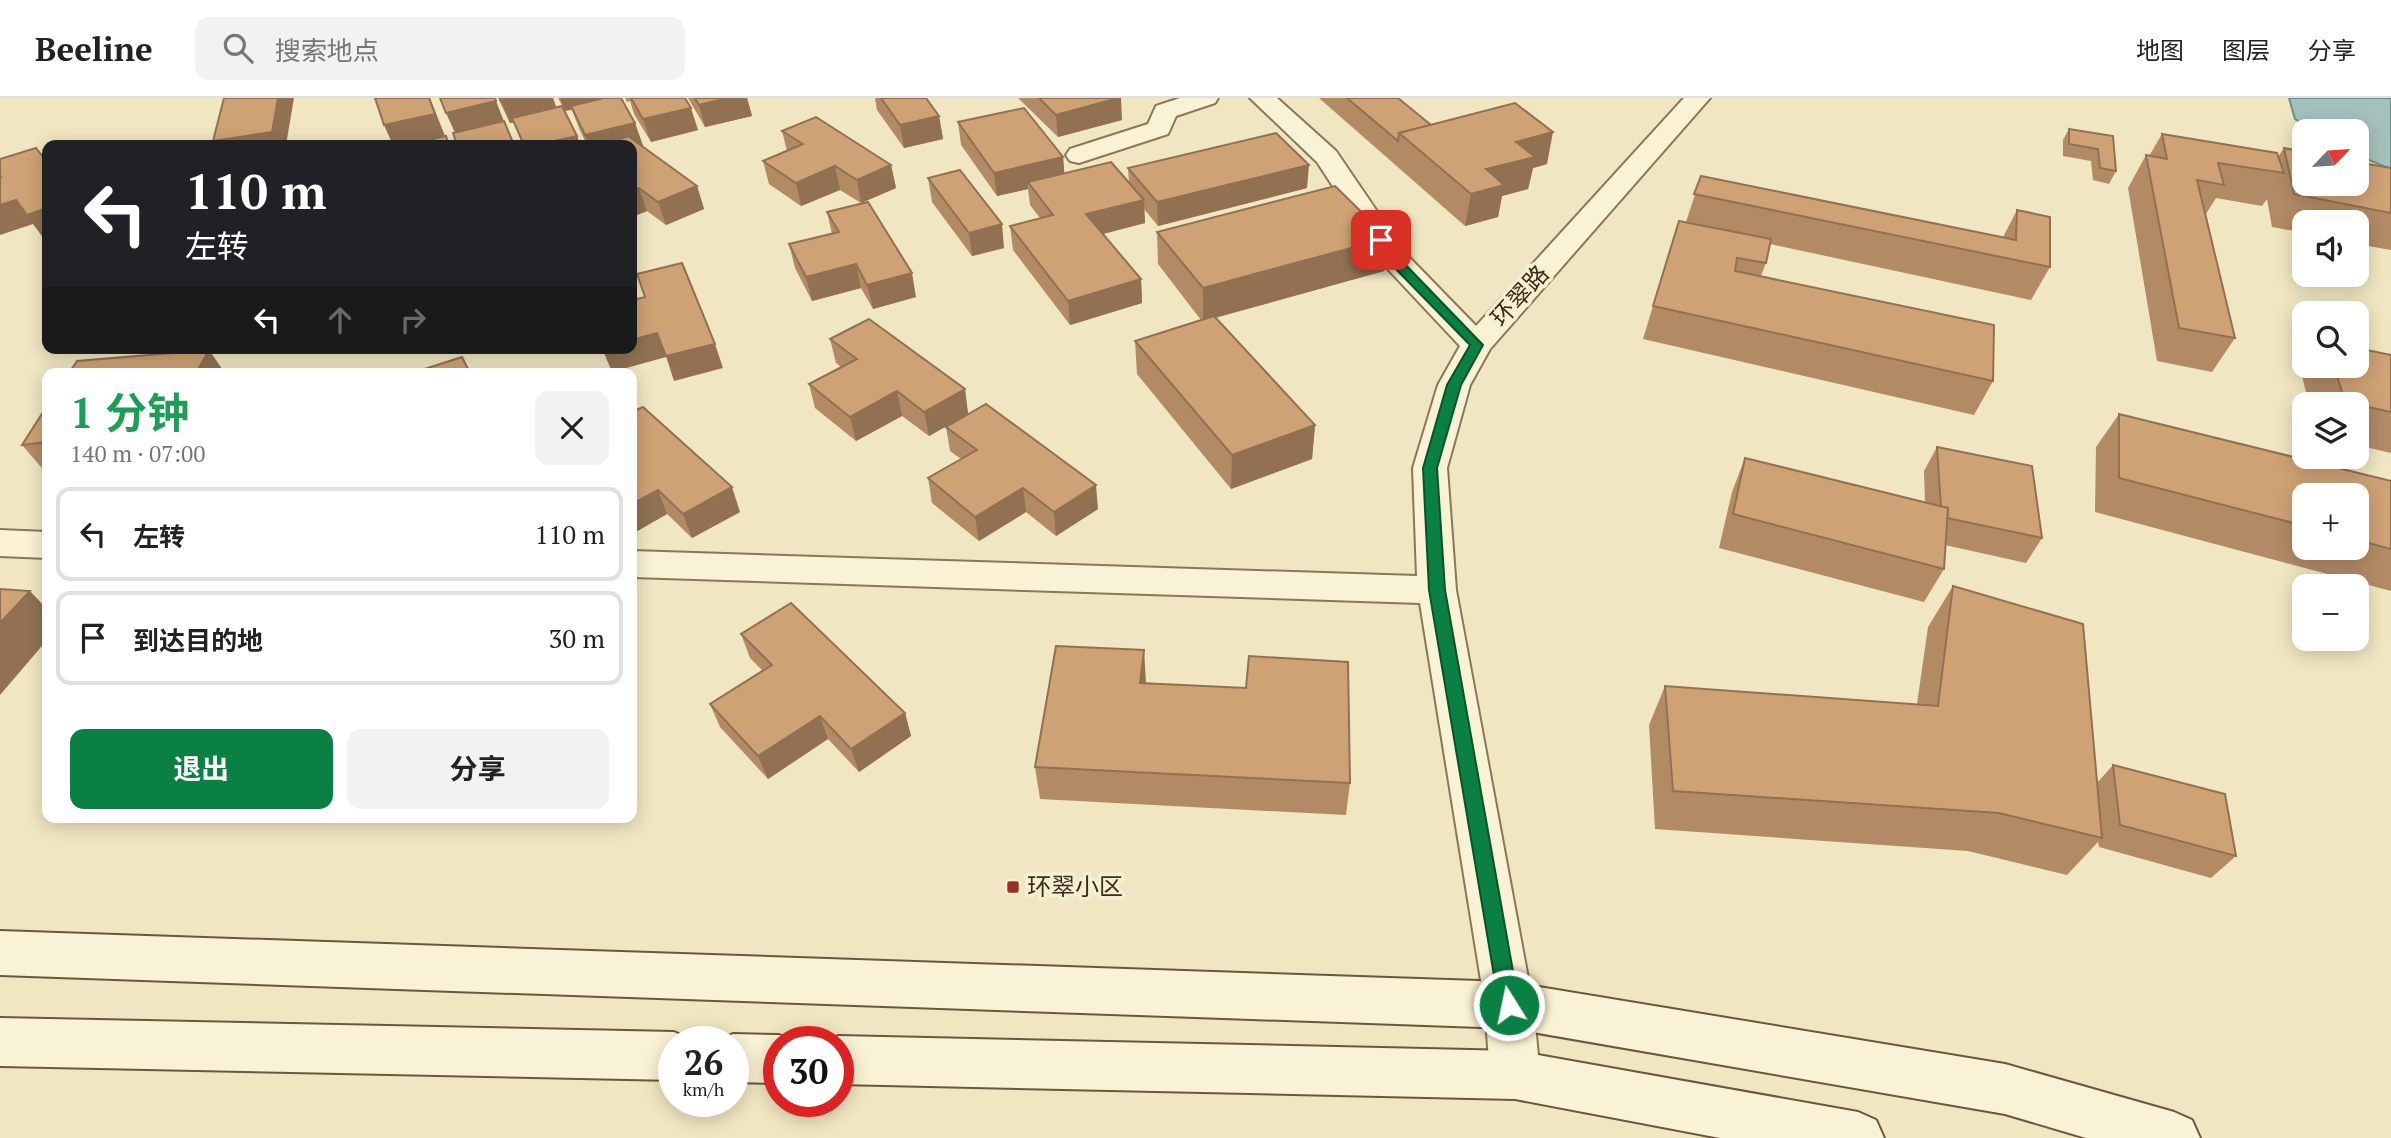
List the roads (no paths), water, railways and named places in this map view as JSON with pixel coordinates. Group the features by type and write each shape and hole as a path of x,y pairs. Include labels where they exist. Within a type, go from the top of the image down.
{"street":[{"path":"1079,155 1159,129 1166,111 1206,98"},
{"path":"1262,98 1327,157 1395,260 1476,345"},
{"name":"环翠路","path":"1515,1075 1509,1005 1437,590 1430,468 1454,385 1476,345 1698,98"},
{"path":"0,543 42,545"},
{"path":"637,564 1437,590"},
{"path":"0,953 1509,1005 2005,1089 2174,1138"},
{"path":"0,1042 658,1056"},
{"path":"854,1060 1515,1075 1858,1138"}],"water":[{"path":"2289,98 2391,98 2391,169 2370,160 2370,119 2295,119"}],"place":[{"name":"环翠小区","path":"1013,887"}]}
